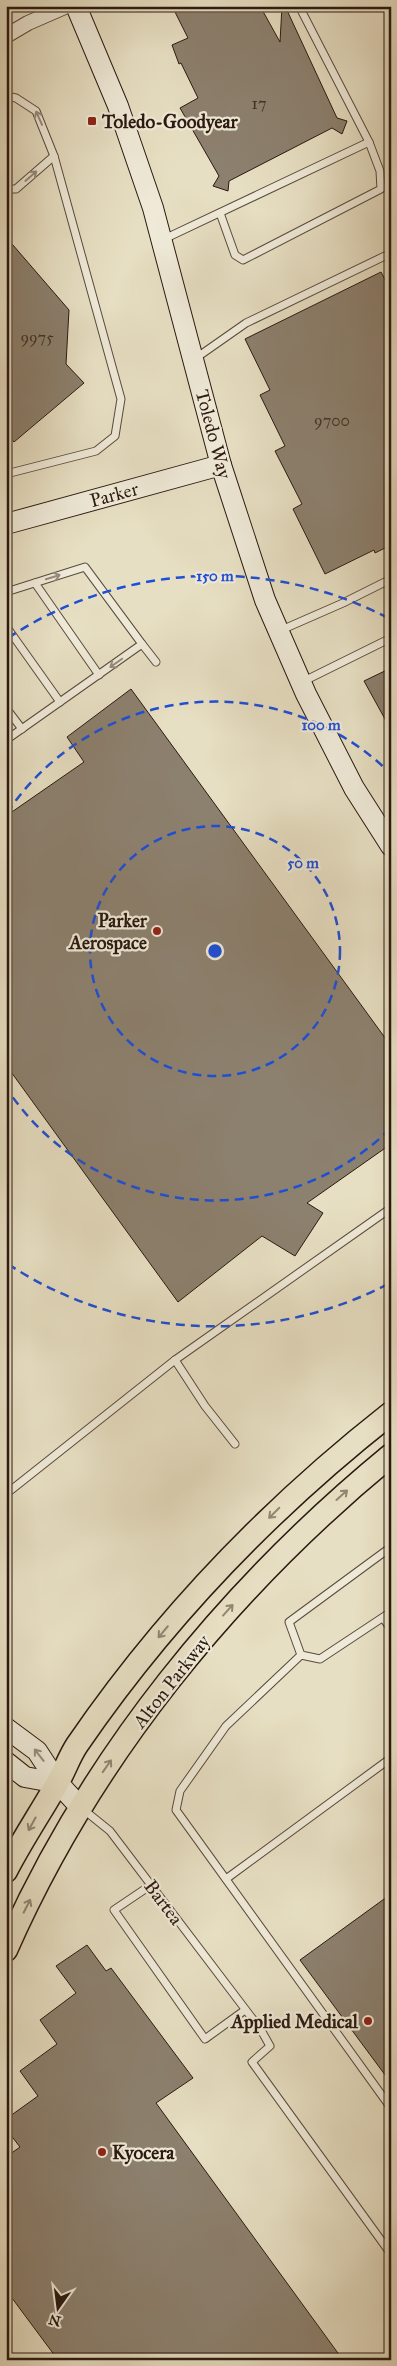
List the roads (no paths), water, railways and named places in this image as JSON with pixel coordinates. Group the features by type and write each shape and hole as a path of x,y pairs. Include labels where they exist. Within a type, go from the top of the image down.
{"main road":[{"name":"Toledo Way","path":"76,6 118,106 161,241 221,465 265,600 301,682 354,788 391,846"},
{"name":"Parker","path":"8,518 221,465"},
{"name":"Alton Parkway","path":"6,1870 35,1818 58,1783 76,1748 130,1671 201,1588 290,1498 339,1454 391,1413"},
{"name":"Alton Parkway","path":"6,1950 35,1889 100,1776 211,1629 259,1576 321,1514 391,1455"},
{"name":"Bartea","path":"6,1728 37,1751 58,1783 81,1808"},
{"path":"6,1762 25,1777 58,1783"}],"street":[{"path":"6,36 28,23 67,6"}],"lane":[{"path":"220,213 235,255 243,260 381,189 380,172 369,142 299,6"},
{"path":"6,96 16,98 36,111 54,156 121,399 115,436 96,451 6,474"},
{"path":"161,241 369,142"},
{"path":"6,189 16,189 54,156"},
{"path":"193,360 246,323 391,253"},
{"path":"6,592 85,567 156,662"},
{"path":"279,631 343,603 391,579"},
{"path":"35,583 99,675"},
{"path":"6,626 60,702"},
{"path":"301,682 391,638"},
{"path":"6,740 142,644"},
{"path":"6,708 22,729"},
{"path":"6,1494 175,1360 391,1208"},
{"path":"175,1360 205,1406 235,1444"},
{"path":"301,1655 289,1622 391,1547"},
{"path":"301,1655 320,1658 391,1612"},
{"path":"382,1618 391,1629"},
{"path":"301,1655 226,1726 180,1791 176,1810 391,2108"},
{"path":"226,1879 391,1758"},
{"name":"Bartea","path":"81,1808 110,1830 261,2030 270,2046 252,2062 391,2254"},
{"path":"151,1885 114,1910 205,2039 245,2010"}],"place":[{"name":"Toledo-Goodyear","path":"92,121"},
{"name":"Parker Aerospace","path":"157,931"},
{"name":"Applied Medical","path":"368,2021"},
{"name":"Kyocera","path":"102,2152"}]}
